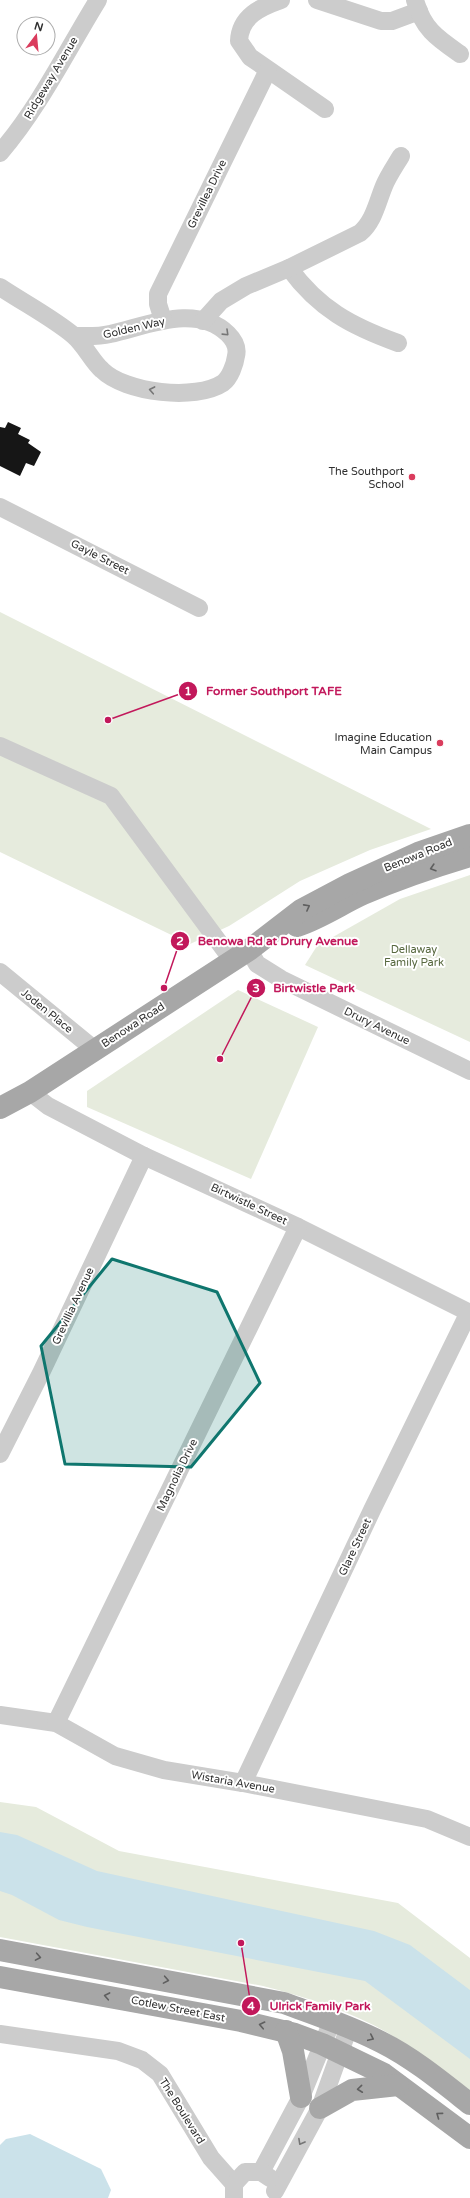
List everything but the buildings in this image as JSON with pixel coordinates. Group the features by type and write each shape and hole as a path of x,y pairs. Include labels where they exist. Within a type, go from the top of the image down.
{"main road":[{"name":"Benowa Road","path":"0,1108 30,1092 95,1050 248,949 301,910 350,884 418,853 470,835"},
{"name":"Benowa Road","path":"248,949 311,922 362,895 415,873 470,856"},
{"path":"0,1950 284,2003 341,2024 383,2043 409,2059 470,2104"},
{"name":"Cotlew Street East","path":"0,1977 233,2020 286,2032 332,2049 384,2074 470,2138"},
{"path":"286,2032 293,2051 301,2097"},
{"path":"320,2108 352,2090 398,2085"}],"street":[{"name":"Ridgeway Avenue","path":"0,153 20,130 45,92 98,0"},
{"path":"281,0 258,9 250,15 240,35 240,41 250,57 325,110"},
{"path":"317,0 381,21 392,21 417,6 421,19 434,36 460,54"},
{"name":"Grevillea Drive","path":"163,320 158,304 158,294 268,70"},
{"path":"203,321 221,301 246,286 289,268 360,233 372,218 385,185 400,156"},
{"path":"289,268 303,288 332,312 374,334 398,343"},
{"name":"Golden Way","path":"0,287 74,336 103,371 118,381 166,392 206,390 224,382 235,362 237,352 231,337 222,329 194,319 163,320 93,337 74,336"},
{"name":"Gayle Street","path":"0,507 199,608"},
{"name":"Drury Avenue","path":"0,746 111,796 248,949 257,964 280,979 470,1071"},
{"name":"Joden Place","path":"0,972 95,1050"},
{"name":"Birtwistle Street","path":"30,1092 48,1106 144,1156 298,1227 470,1312"},
{"name":"Grevillia Avenue","path":"0,1454 41,1373 144,1156"},
{"name":"Magnolia Drive","path":"56,1723 298,1227"},
{"name":"Glare Street","path":"243,1783 372,1510 470,1312"},
{"name":"Wistaria Avenue","path":"0,1715 56,1723 116,1756 164,1770 243,1783 427,1819 470,1837"},
{"path":"274,2195 320,2108 332,2049 341,2024"},
{"name":"The Boulevard","path":"0,2034 118,2051 142,2060 160,2074 211,2158 234,2191"},
{"path":"261,2172 301,2097 332,2049"},
{"path":"234,2191 245,2172 261,2172 268,2176 273,2183 274,2195"}],"highlighted area":[{"path":"112,1259 217,1292 260,1383 191,1467 65,1464 41,1346"}],"green space":[{"path":"0,612 431,829 370,850 300,881 229,926 190,944 0,852"},
{"name":"Dellaway Family Park","path":"470,875 470,1042 305,965 317,946 400,899"},
{"path":"238,990 318,1027 251,1179 87,1107 87,1091"},
{"path":"0,1802 36,1807 119,1851 398,1903 470,1958 470,2091 419,2053 385,2031 352,2015 299,1996 263,1986 0,1937"}],"water":[{"path":"0,1832 17,1835 97,1871 374,1931 410,1945 470,1990 470,2059 365,1981 87,1927 59,1920 12,1895 0,1891"},
{"path":"30,2134 101,2169 111,2190 108,2198 0,2198 0,2145 6,2139"}],"place":[{"name":"The Southport School","path":"412,477"},
{"name":"Former Southport TAFE","path":"108,720"},
{"name":"Imagine Education Main Campus","path":"440,743"},
{"name":"Benowa Rd at Drury Avenue","path":"164,988"},
{"name":"Birtwistle Park","path":"220,1059"},
{"name":"Ulrick Family Park","path":"241,1943"}]}
